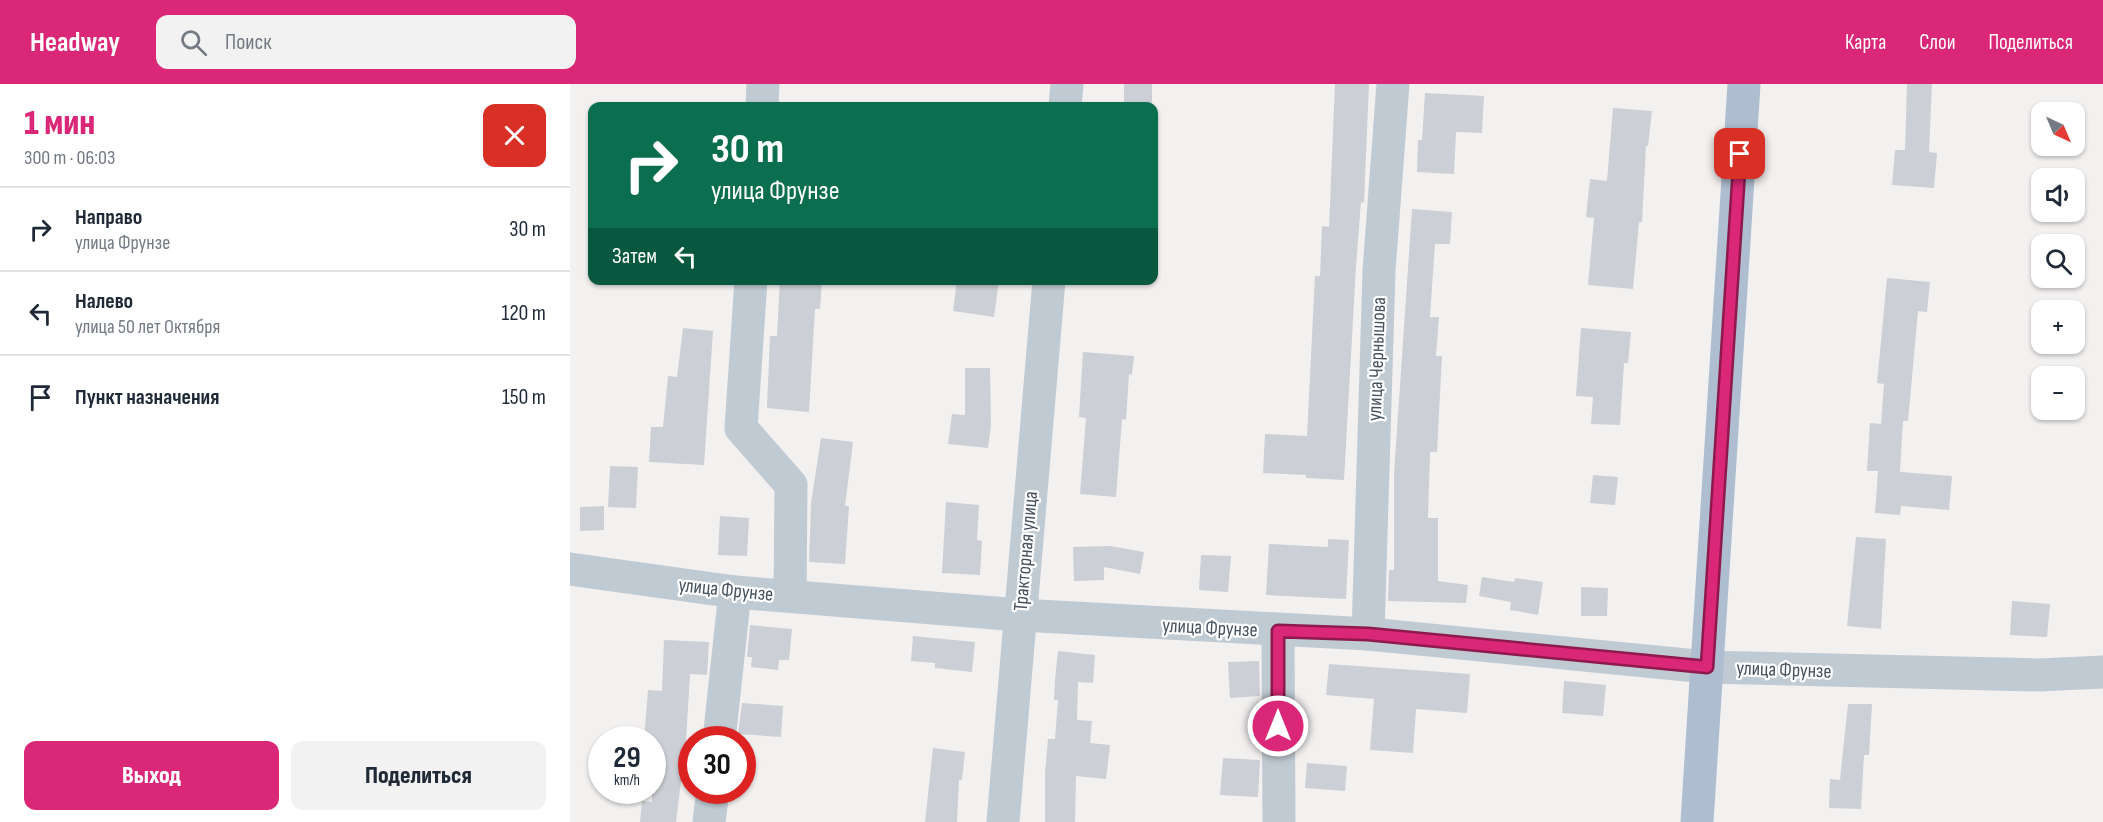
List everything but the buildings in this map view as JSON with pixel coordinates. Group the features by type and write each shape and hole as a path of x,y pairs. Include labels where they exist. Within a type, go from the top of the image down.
{"main road":[{"path":"1697,822 1744,84"}],"street":[{"path":"762,102 763,84"},
{"path":"1065,102 1067,84"},
{"name":"улица Чернышова","path":"1368,634 1379,271 1393,84"},
{"path":"751,285 741,428 791,485 790,596"},
{"name":"Тракторная улица","path":"1003,822 1049,285"},
{"name":"улица Фрунзе","path":"570,569 735,592 1020,615 1278,631 1368,634 1707,667 2039,675 2103,672"},
{"path":"720,726 735,592"},
{"path":"1278,631 1279,822"},
{"path":"709,822 711,804"}],"route":[{"path":"1278,726 1278,631 1368,634 1707,667 1740,154"}]}
